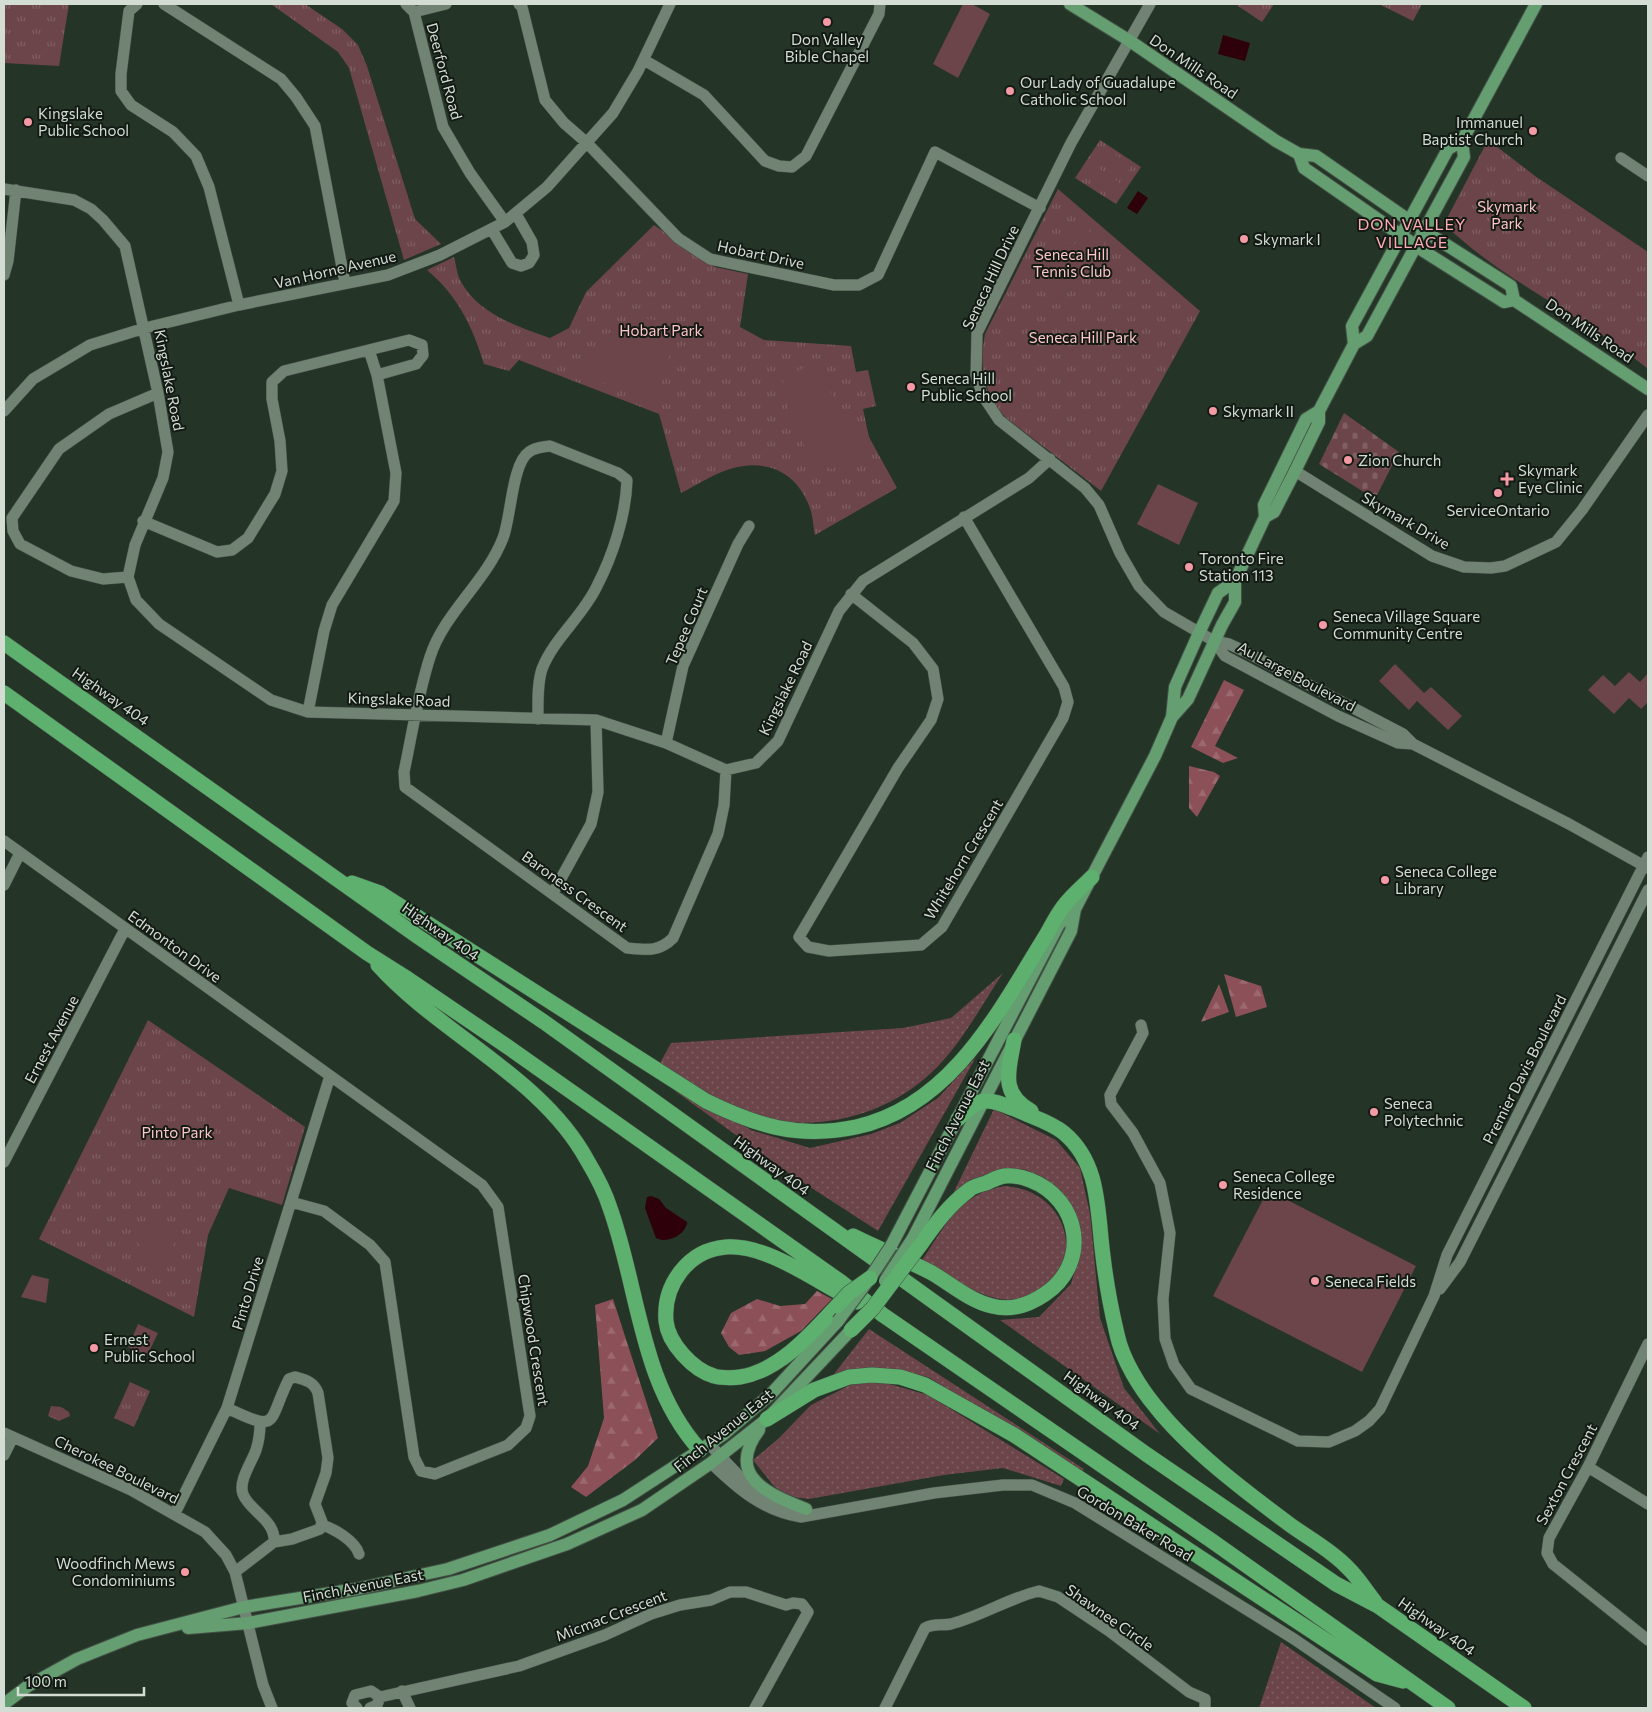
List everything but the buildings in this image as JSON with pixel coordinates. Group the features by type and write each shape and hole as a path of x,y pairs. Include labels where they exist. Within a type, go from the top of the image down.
{"highway":[{"name":"Highway 404","path":"4,643 417,936 544,1022 817,1220 1146,1454 1336,1584 1378,1606 1524,1708"},
{"path":"4,693 367,953 405,976 811,1260 883,1316 1212,1541 1448,1708"},
{"path":"337,878 380,893 706,1101 740,1118 771,1128 804,1132 841,1130 871,1124 896,1114 936,1087 955,1070 998,1010 1062,908 1092,877"},
{"path":"367,953 400,989 536,1097 560,1122 587,1158 610,1207 663,1395 682,1428 704,1447"},
{"path":"1014,1040 1008,1087 1021,1104 1051,1125"},
{"path":"958,1119 973,1104 983,1100 994,1101 1051,1125 1064,1133 1074,1144 1094,1182 1101,1216 1103,1255 1117,1336 1134,1374 1155,1407 1187,1439 1255,1498 1347,1566 1378,1606"},
{"path":"817,1220 932,1273 991,1306 1012,1308 1032,1303 1054,1289 1066,1273 1074,1254 1074,1234 1069,1216 1056,1195 1039,1184 1022,1177 1004,1176 970,1189 946,1210 917,1241 873,1308 851,1330"},
{"path":"870,1278 849,1293 837,1314 783,1357 757,1372 740,1377 714,1376 693,1364 674,1343 666,1323 667,1303 673,1281 686,1264 700,1254 725,1247 750,1250 785,1262 830,1290 883,1316"},
{"path":"767,1419 814,1390 849,1377 872,1375 900,1377 925,1385 1014,1434 1377,1674 1414,1684"}],"main road":[{"name":"Don Mills Road","path":"1070,4 1130,41 1299,154 1316,156 1423,230 1511,286 1514,300 1648,389"},
{"name":"Finch Avenue East","path":"1354,344 1352,326 1401,234 1448,149 1462,141 1536,4"},
{"name":"Finch Avenue East","path":"1265,517 1274,512 1319,422 1319,411 1354,344 1367,336 1464,157 1462,141"},
{"name":"Don Mills Road","path":"1299,154 1304,168 1416,245 1504,302 1514,300"},
{"name":"Finch Avenue East","path":"1172,717 1188,699 1214,641 1235,602 1235,581 1265,517 1264,505 1290,450 1306,419 1319,411"},
{"name":"Finch Avenue East","path":"917,1241 983,1100 1072,931 1076,909 1155,756 1172,717 1175,687 1218,593 1235,581"},
{"name":"Finch Avenue East","path":"870,1278 898,1235 1059,924 1076,909"},
{"name":"Finch Avenue East","path":"4,1704 28,1686 77,1659 137,1636 244,1607 392,1582 480,1560 550,1535 608,1508 663,1476 752,1412 771,1394 837,1314"},
{"name":"Finch Avenue East","path":"160,1630 248,1623 418,1591 463,1580 567,1544 642,1510 716,1459 767,1419 851,1330"},
{"path":"767,1419 750,1442 746,1454 749,1471 764,1489 774,1496 806,1509"},
{"path":"704,1447 716,1459"}],"street":[{"path":"137,4 129,11 121,74 122,91 131,105 173,132 196,156 209,186 239,305"},
{"path":"164,4 281,79 296,97 315,126 345,283"},
{"path":"410,8 446,4"},
{"name":"Hobart Drive","path":"519,4 522,7 545,100 564,123 587,143 678,238 710,259 834,285 860,285 878,275 935,152 1040,208"},
{"name":"Van Horne Avenue","path":"4,411 33,379 90,346 144,328 239,305 388,275 440,255 492,230 516,214 547,187 613,113 644,60 670,4"},
{"path":"644,60 704,95 765,161 779,166 792,167 806,156 835,103 879,14 880,4"},
{"name":"Seneca Hill Drive","path":"1150,4 1071,142 977,333 976,376 983,396 999,420 1085,488 1099,505 1120,553 1139,586 1164,612 1214,641"},
{"name":"Deerford Road","path":"410,8 443,127 470,174 505,222"},
{"path":"1621,158 1648,176"},
{"name":"Kingslake Road","path":"4,189 74,200 91,209 125,246 158,393 168,452 163,478 143,521 135,545 128,577 136,600 160,624 271,700 308,712 596,720 666,743 726,770 756,763 778,741 839,611 863,581 1029,478 1050,459"},
{"path":"4,275 8,261 16,190"},
{"path":"492,230 512,262 521,266 528,263 534,255 532,242 516,214"},
{"path":"143,521 217,552 232,550 248,538 275,494 282,471 280,440 272,399 272,382 284,372 408,340 422,345 423,355 416,364 377,375"},
{"path":"308,712 324,631 332,605 394,501 396,473 377,375 369,350"},
{"path":"128,577 103,579 71,571 20,544 13,531 12,518 60,449 109,414 158,393"},
{"name":"Skymark Drive","path":"1295,471 1432,556 1464,567 1498,567 1514,562 1556,542 1582,510 1648,414"},
{"path":"416,715 430,656 447,624 492,564 504,536 518,470 527,452 539,447 550,446 618,474 627,480 627,494 611,553 597,588 556,645 542,669 538,692 538,719"},
{"name":"Whitehorn Crescent","path":"851,594 913,643 933,669 938,699 931,720 898,768 799,937 808,947 829,951 921,945 942,928 1063,718 1068,702 1064,687 964,517"},
{"name":"Tepee Court","path":"666,743 683,666 738,544 749,526"},
{"name":"Au Large Boulevard","path":"1214,641 1226,656 1338,716 1398,743 1413,744 1647,864"},
{"name":"Baroness Crescent","path":"416,715 404,772 405,787 627,948 647,950 664,947 673,938 718,834 724,805 726,770"},
{"path":"553,893 591,824 598,792 596,720"},
{"name":"Edmonton Drive","path":"4,841 330,1076"},
{"path":"4,885 20,853"},
{"name":"Premier Davis Boulevard","path":"1141,1025 1142,1033 1140,1038 1110,1095 1111,1104 1133,1133 1160,1183 1170,1232 1163,1298 1164,1339 1174,1365 1191,1389 1298,1441 1329,1442 1355,1431 1369,1422 1380,1409 1434,1296 1448,1255 1647,864"},
{"name":"Premier Davis Boulevard","path":"1434,1296 1460,1262 1648,890"},
{"name":"Ernest Avenue","path":"4,1162 125,929"},
{"name":"Pinto Drive","path":"175,1513 227,1408 330,1076"},
{"name":"Chipwood Crescent","path":"291,1202 324,1211 370,1245 385,1262 414,1457 421,1471 435,1474 508,1445 526,1428 530,1416 498,1207 482,1186 330,1076"},
{"name":"Sexton Crescent","path":"1648,1344 1643,1368 1549,1538 1547,1553 1553,1564 1648,1640"},
{"path":"227,1408 260,1423 268,1421 275,1414 288,1379 298,1377 316,1387 320,1401 328,1458 326,1473 315,1504 322,1525"},
{"path":"260,1423 257,1448 242,1490 246,1499 271,1529 274,1542"},
{"path":"4,1455 8,1435"},
{"name":"Cherokee Boulevard","path":"8,1435 131,1490 175,1513 205,1532 226,1555 235,1572 264,1685 272,1708"},
{"name":"Gordon Baker Road","path":"716,1459 759,1493 783,1506 823,1513"},
{"name":"Gordon Baker Road","path":"716,1459 746,1494 767,1508 782,1514 801,1517 934,1493 1003,1485 1032,1485 1075,1502 1294,1639 1395,1708"},
{"path":"1588,1467 1648,1504"},
{"path":"235,1572 274,1542 299,1537 318,1530 322,1525"},
{"path":"322,1525 329,1527 354,1544 359,1554"},
{"name":"Micmac Crescent","path":"357,1708 352,1703 356,1695 371,1691 380,1697 518,1666 597,1638 651,1614 680,1604 712,1600 738,1591 786,1605 793,1602 802,1604 808,1612 756,1708"},
{"name":"Shawnee Circle","path":"886,1708 925,1628 934,1624 951,1624 986,1613 1039,1591 1058,1597 1109,1632 1189,1692 1205,1699 1205,1708"},
{"path":"402,1691 410,1708"},
{"path":"370,1708 377,1705 380,1697"}],"green space":[{"path":"4,4 69,4 59,66 4,63"},
{"path":"271,4 305,4 342,29 358,45 367,66 415,219 441,244 404,260 349,68 338,52"},
{"path":"963,4 972,4 990,14 958,78 933,64"},
{"path":"1235,4 1274,4 1262,22"},
{"path":"1379,4 1422,4 1413,21"},
{"path":"1100,140 1141,167 1116,204 1075,178"},
{"name":"Skymark Park","path":"1488,140 1535,176 1648,252 1648,369 1598,332 1492,264 1444,224"},
{"path":"1106,149 1132,165 1124,177 1099,160"},
{"path":"1095,166 1120,183 1113,195 1087,178"},
{"name":"Seneca Hill Park","path":"1058,189 1200,311 1101,491 1005,417 992,398 984,378 982,357 985,334"},
{"name":"Hobart Park","path":"654,225 715,267 748,274 740,327 764,340 851,346 856,372 868,370 876,406 863,409 869,437 897,488 815,535 810,508 797,485 789,477 768,467 756,465 730,469 681,493 659,414 519,360 509,371 484,364 463,313 447,290 427,270 454,257 460,280 477,302 487,310 511,323 550,338 569,328 586,292"},
{"path":"1081,225 1105,244 1097,255 1073,236"},
{"path":"1070,240 1094,259 1085,270 1061,251"},
{"path":"1058,255 1082,273 1074,284 1050,266"},
{"path":"1047,270 1071,288 1062,299 1038,281"},
{"path":"646,319 680,323 655,401 580,375 592,352 605,336 622,326"},
{"path":"818,363 819,365 824,364 839,421 856,416 869,454 831,469 829,465 811,470 796,415 790,417 782,377"},
{"path":"1344,413 1399,452 1375,499 1319,464"},
{"path":"1158,484 1198,503 1179,545 1137,524"},
{"path":"1395,664 1424,693 1431,687 1462,716 1448,730 1417,701 1409,710 1379,681"},
{"path":"1629,672 1640,682 1648,673 1648,702 1641,709 1629,698 1614,714 1588,690 1603,675 1615,686"},
{"path":"1224,680 1244,690 1215,746 1238,758 1223,763 1191,747"},
{"path":"1189,766 1214,772 1220,776 1197,817 1189,808"},
{"path":"1003,973 961,1038 932,1072 912,1089 864,1113 812,1123 786,1122 760,1117 725,1104 659,1065 671,1043 903,1028 951,1018"},
{"path":"1224,974 1261,986 1267,1007 1236,1017"},
{"path":"1219,984 1229,1012 1201,1022"},
{"name":"Pinto Park","path":"148,1020 305,1127 282,1205 229,1188 208,1235 194,1317 39,1239"},
{"path":"976,1057 878,1231 790,1174 675,1091 678,1088 751,1130 810,1148 871,1134 900,1123 938,1098"},
{"path":"994,1109 1056,1140 1080,1168 1090,1214 1100,1318 1124,1388 1160,1434 1000,1320 1039,1317 1071,1284 1081,1248 1060,1192 1044,1178 1026,1170 1006,1168 970,1180 949,1202"},
{"path":"1004,1186 1026,1190 1043,1200 1056,1214 1064,1230 1066,1247 1062,1264 1052,1280 1034,1293 1011,1300 985,1295 952,1279 922,1260 947,1223 964,1204 988,1191"},
{"name":"Seneca Fields","path":"1268,1190 1416,1266 1362,1372 1213,1296"},
{"path":"157,1221 168,1226 177,1237 164,1268 143,1255 138,1243 144,1225"},
{"path":"32,1275 49,1279 46,1303 21,1297"},
{"path":"817,1291 832,1299 801,1331 765,1351 739,1355 729,1347 721,1333 731,1313 757,1299 780,1306 805,1304"},
{"path":"613,1299 658,1438 635,1460 586,1497 571,1487 588,1466 604,1418 595,1305"},
{"path":"138,1324 158,1333 147,1356 128,1347"},
{"path":"869,1329 1084,1469 1081,1472 928,1377 893,1370 864,1370 834,1374"},
{"path":"872,1379 928,1395 1064,1479 1061,1486 1003,1468 944,1475 809,1499 786,1496 773,1485 753,1460 779,1438 811,1405 850,1385"},
{"path":"130,1382 150,1391 134,1427 114,1418"},
{"path":"51,1406 61,1407 69,1412 70,1416 59,1421 48,1416"},
{"path":"1281,1642 1376,1708 1259,1708"}],"shaded area":[{"path":"1223,35 1250,43 1245,61 1218,54"},
{"path":"1138,191 1148,198 1137,214 1127,208"},
{"path":"651,1196 659,1199 666,1208 687,1222 686,1227 680,1234 665,1240 656,1238 645,1208 647,1197"}],"place":[{"name":"Don Valley Bible Chapel","path":"827,22"},
{"name":"Our Lady of Guadalupe Catholic School","path":"1010,91"},
{"name":"Kingslake Public School","path":"28,122"},
{"name":"Immanuel Baptist Church","path":"1533,131"},
{"name":"Skymark I","path":"1244,239"},
{"name":"Seneca Hill Public School","path":"911,387"},
{"name":"Skymark II","path":"1213,411"},
{"name":"Zion Church","path":"1348,460"},
{"name":"Skymark Eye Clinic","path":"1507,479"},
{"name":"ServiceOntario","path":"1498,493"},
{"name":"Toronto Fire Station 113","path":"1189,567"},
{"name":"Seneca Village Square Community Centre","path":"1323,625"},
{"name":"Seneca College Library","path":"1385,880"},
{"name":"Seneca Polytechnic","path":"1374,1112"},
{"name":"Seneca College Residence","path":"1223,1185"},
{"name":"Seneca Fields","path":"1315,1281"},
{"name":"Ernest Public School","path":"94,1348"},
{"name":"Woodfinch Mews Condominiums","path":"185,1572"}],"district":[{"name":"DON VALLEY VILLAGE","path":"1412,232"}],"park label":[{"name":"Seneca Hill Tennis Club","path":"1072,262"}]}
